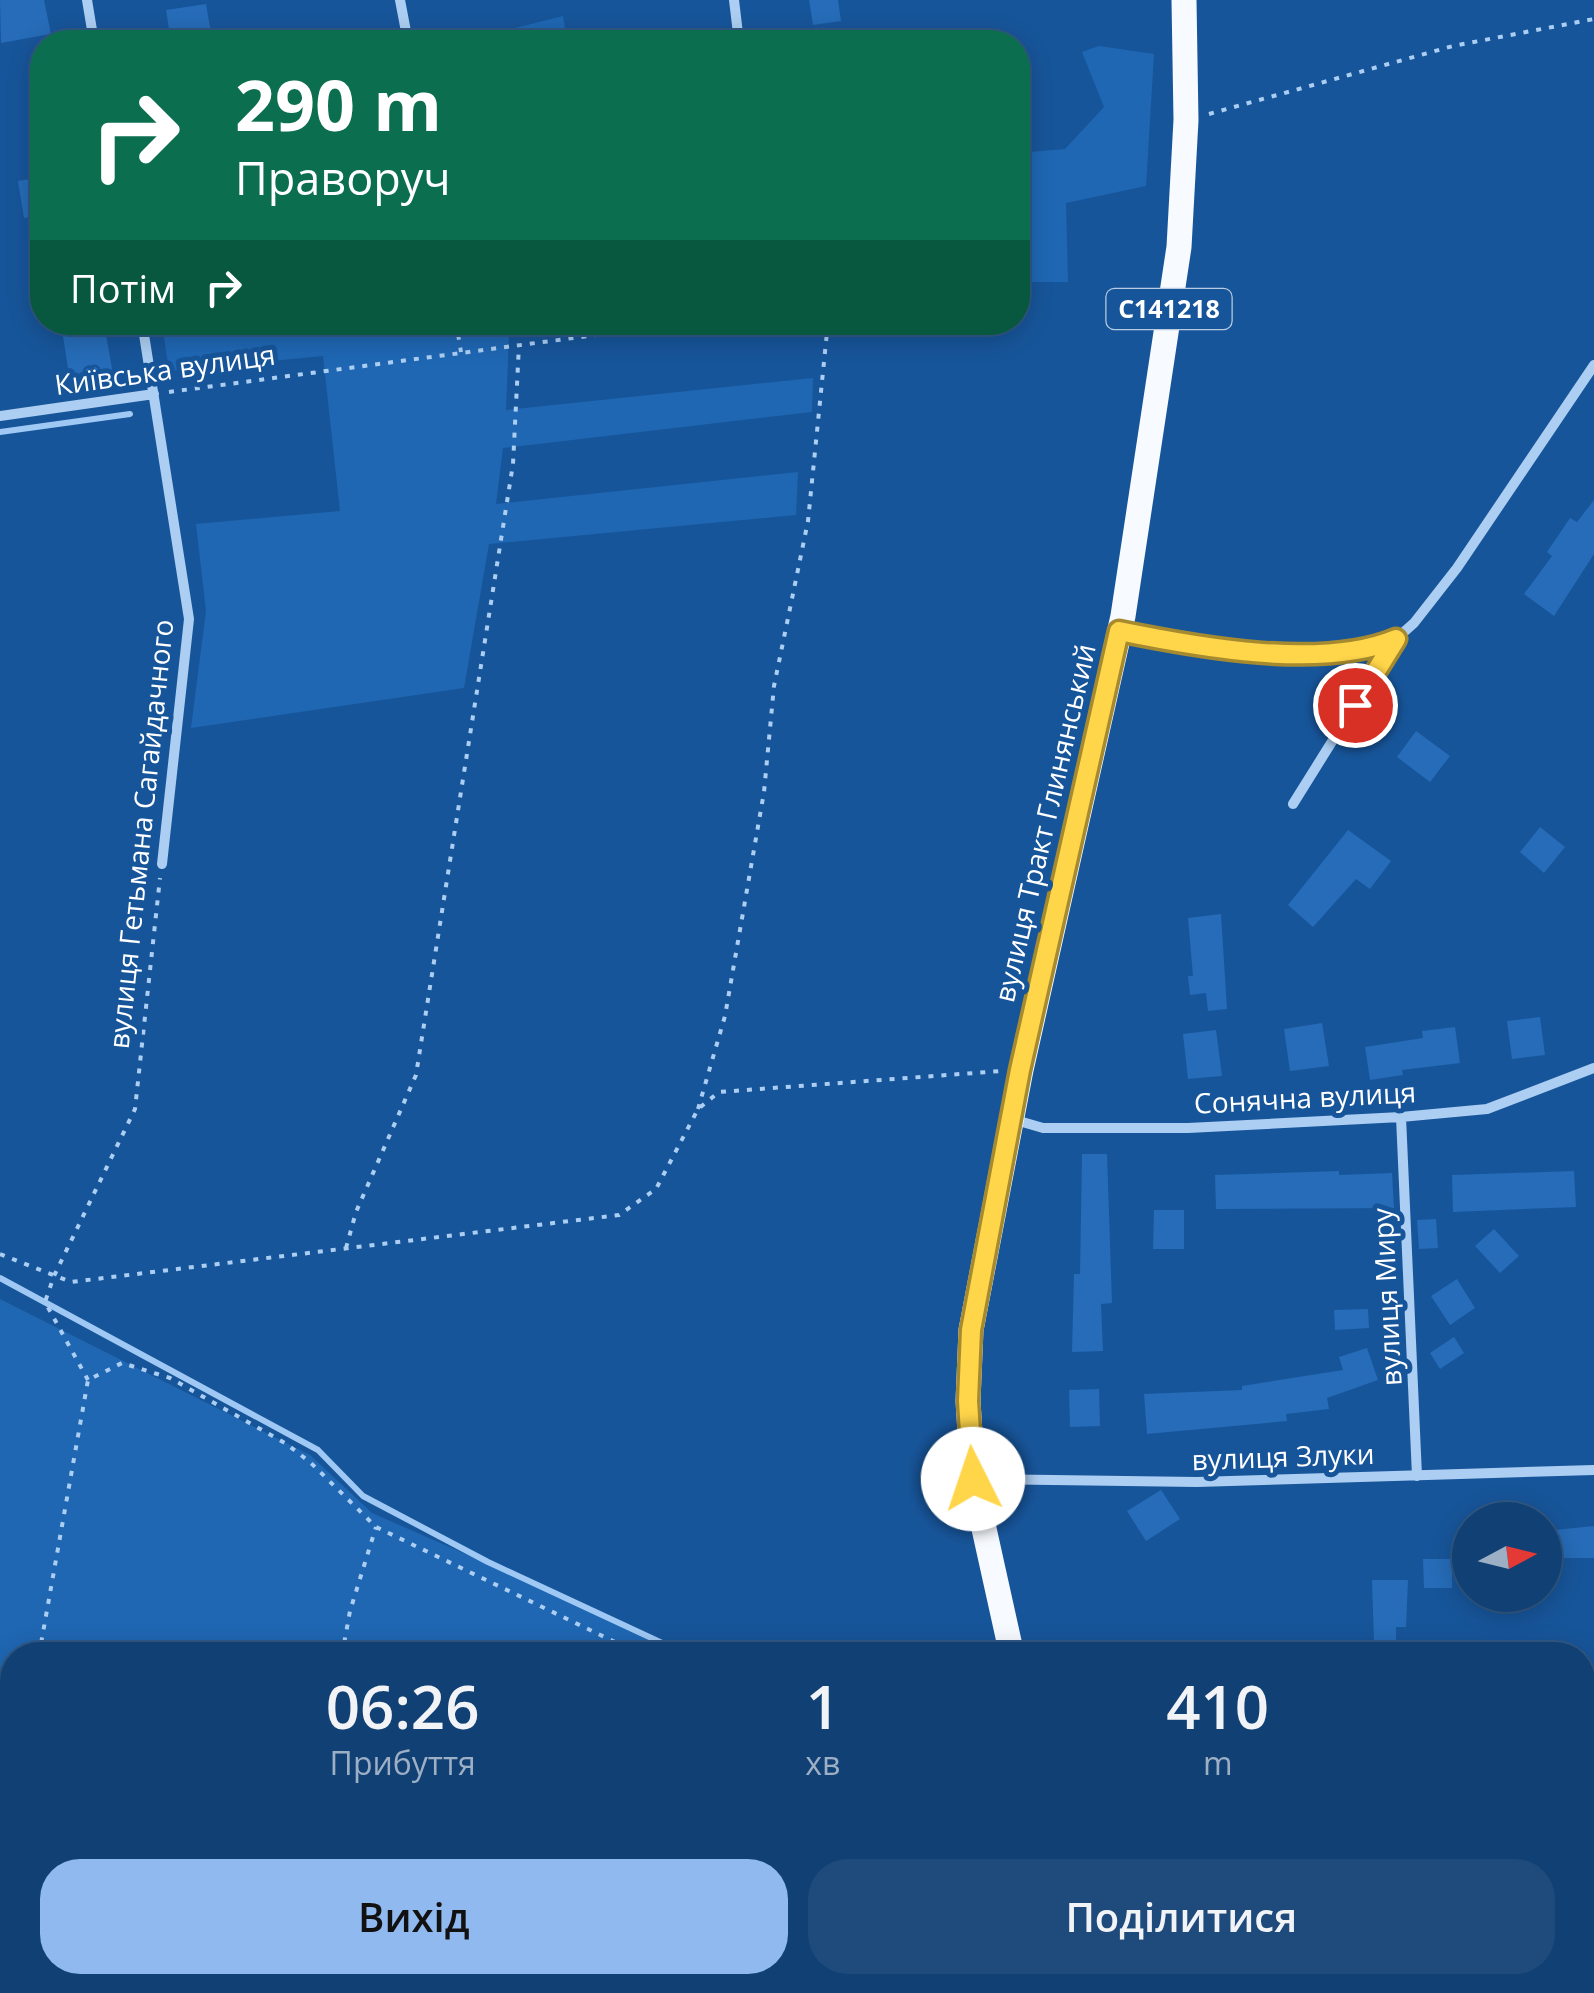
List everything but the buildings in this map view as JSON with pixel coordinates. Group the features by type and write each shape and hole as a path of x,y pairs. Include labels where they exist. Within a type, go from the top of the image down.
{"main road":[{"name":"вулиця Тракт Глинянський","path":"1009,1642 973,1479 968,1401 971,1330 1020,1070 1119,631 1179,247 1186,120 1184,0"}],"street":[{"path":"87,0 92,30"},
{"path":"400,0 406,30"},
{"path":"734,0 738,30"},
{"name":"вулиця Гетьмана Сагайдачного","path":"144,335 189,619 162,864"},
{"path":"1293,804 1396,639 1414,623 1457,568 1594,365"},
{"name":"Київська вулиця","path":"0,416 154,394"},
{"path":"1119,631 1182,644 1269,652 1353,651 1372,649 1396,639"},
{"name":"Сонячна вулиця","path":"1012,1119 1043,1128 1188,1128 1402,1117 1487,1108 1594,1068"},
{"name":"вулиця Миру","path":"1402,1117 1417,1476"},
{"name":"вулиця Злуки","path":"973,1479 1197,1482 1594,1470"}],"path":[{"path":"1186,120 1453,46 1594,19"},
{"path":"458,335 461,354"},
{"name":"Київська вулиця","path":"154,394 594,335"},
{"path":"0,1254 71,1282 619,1214 656,1188 698,1109 725,1016 764,792 774,686 808,521 827,335"},
{"path":"346,1248 356,1212 416,1075 513,464 519,345"},
{"name":"вулиця Гетьмана Сагайдачного","path":"54,1276 135,1109 162,864"},
{"path":"698,1109 719,1092 1020,1070"},
{"path":"41,1642 88,1380 45,1302 54,1276"},
{"path":"88,1380 122,1363 170,1378 286,1443 376,1527 615,1642"},
{"path":"344,1642 376,1527"}],"shaded area":[{"path":"563,16 565,30 507,30"},
{"path":"1099,46 1154,54 1146,186 1066,203 1068,282 1030,282 1030,152 1065,149 1104,107 1082,52"},
{"path":"164,335 509,335 506,410 813,378 812,412 503,448 496,504 798,472 796,515 489,544 464,688 191,728 206,611 196,524 340,511 323,356 169,371"},
{"path":"0,1299 310,1455 372,1513 666,1642 0,1642"}],"waterway":[{"path":"0,432 130,414"},
{"path":"0,1278 318,1450 363,1496 488,1562 660,1642"}],"route":[{"path":"973,1479 968,1401 971,1330 1020,1070 1119,631 1182,644 1253,651 1333,653 1372,649 1396,639 1355,705"}]}
